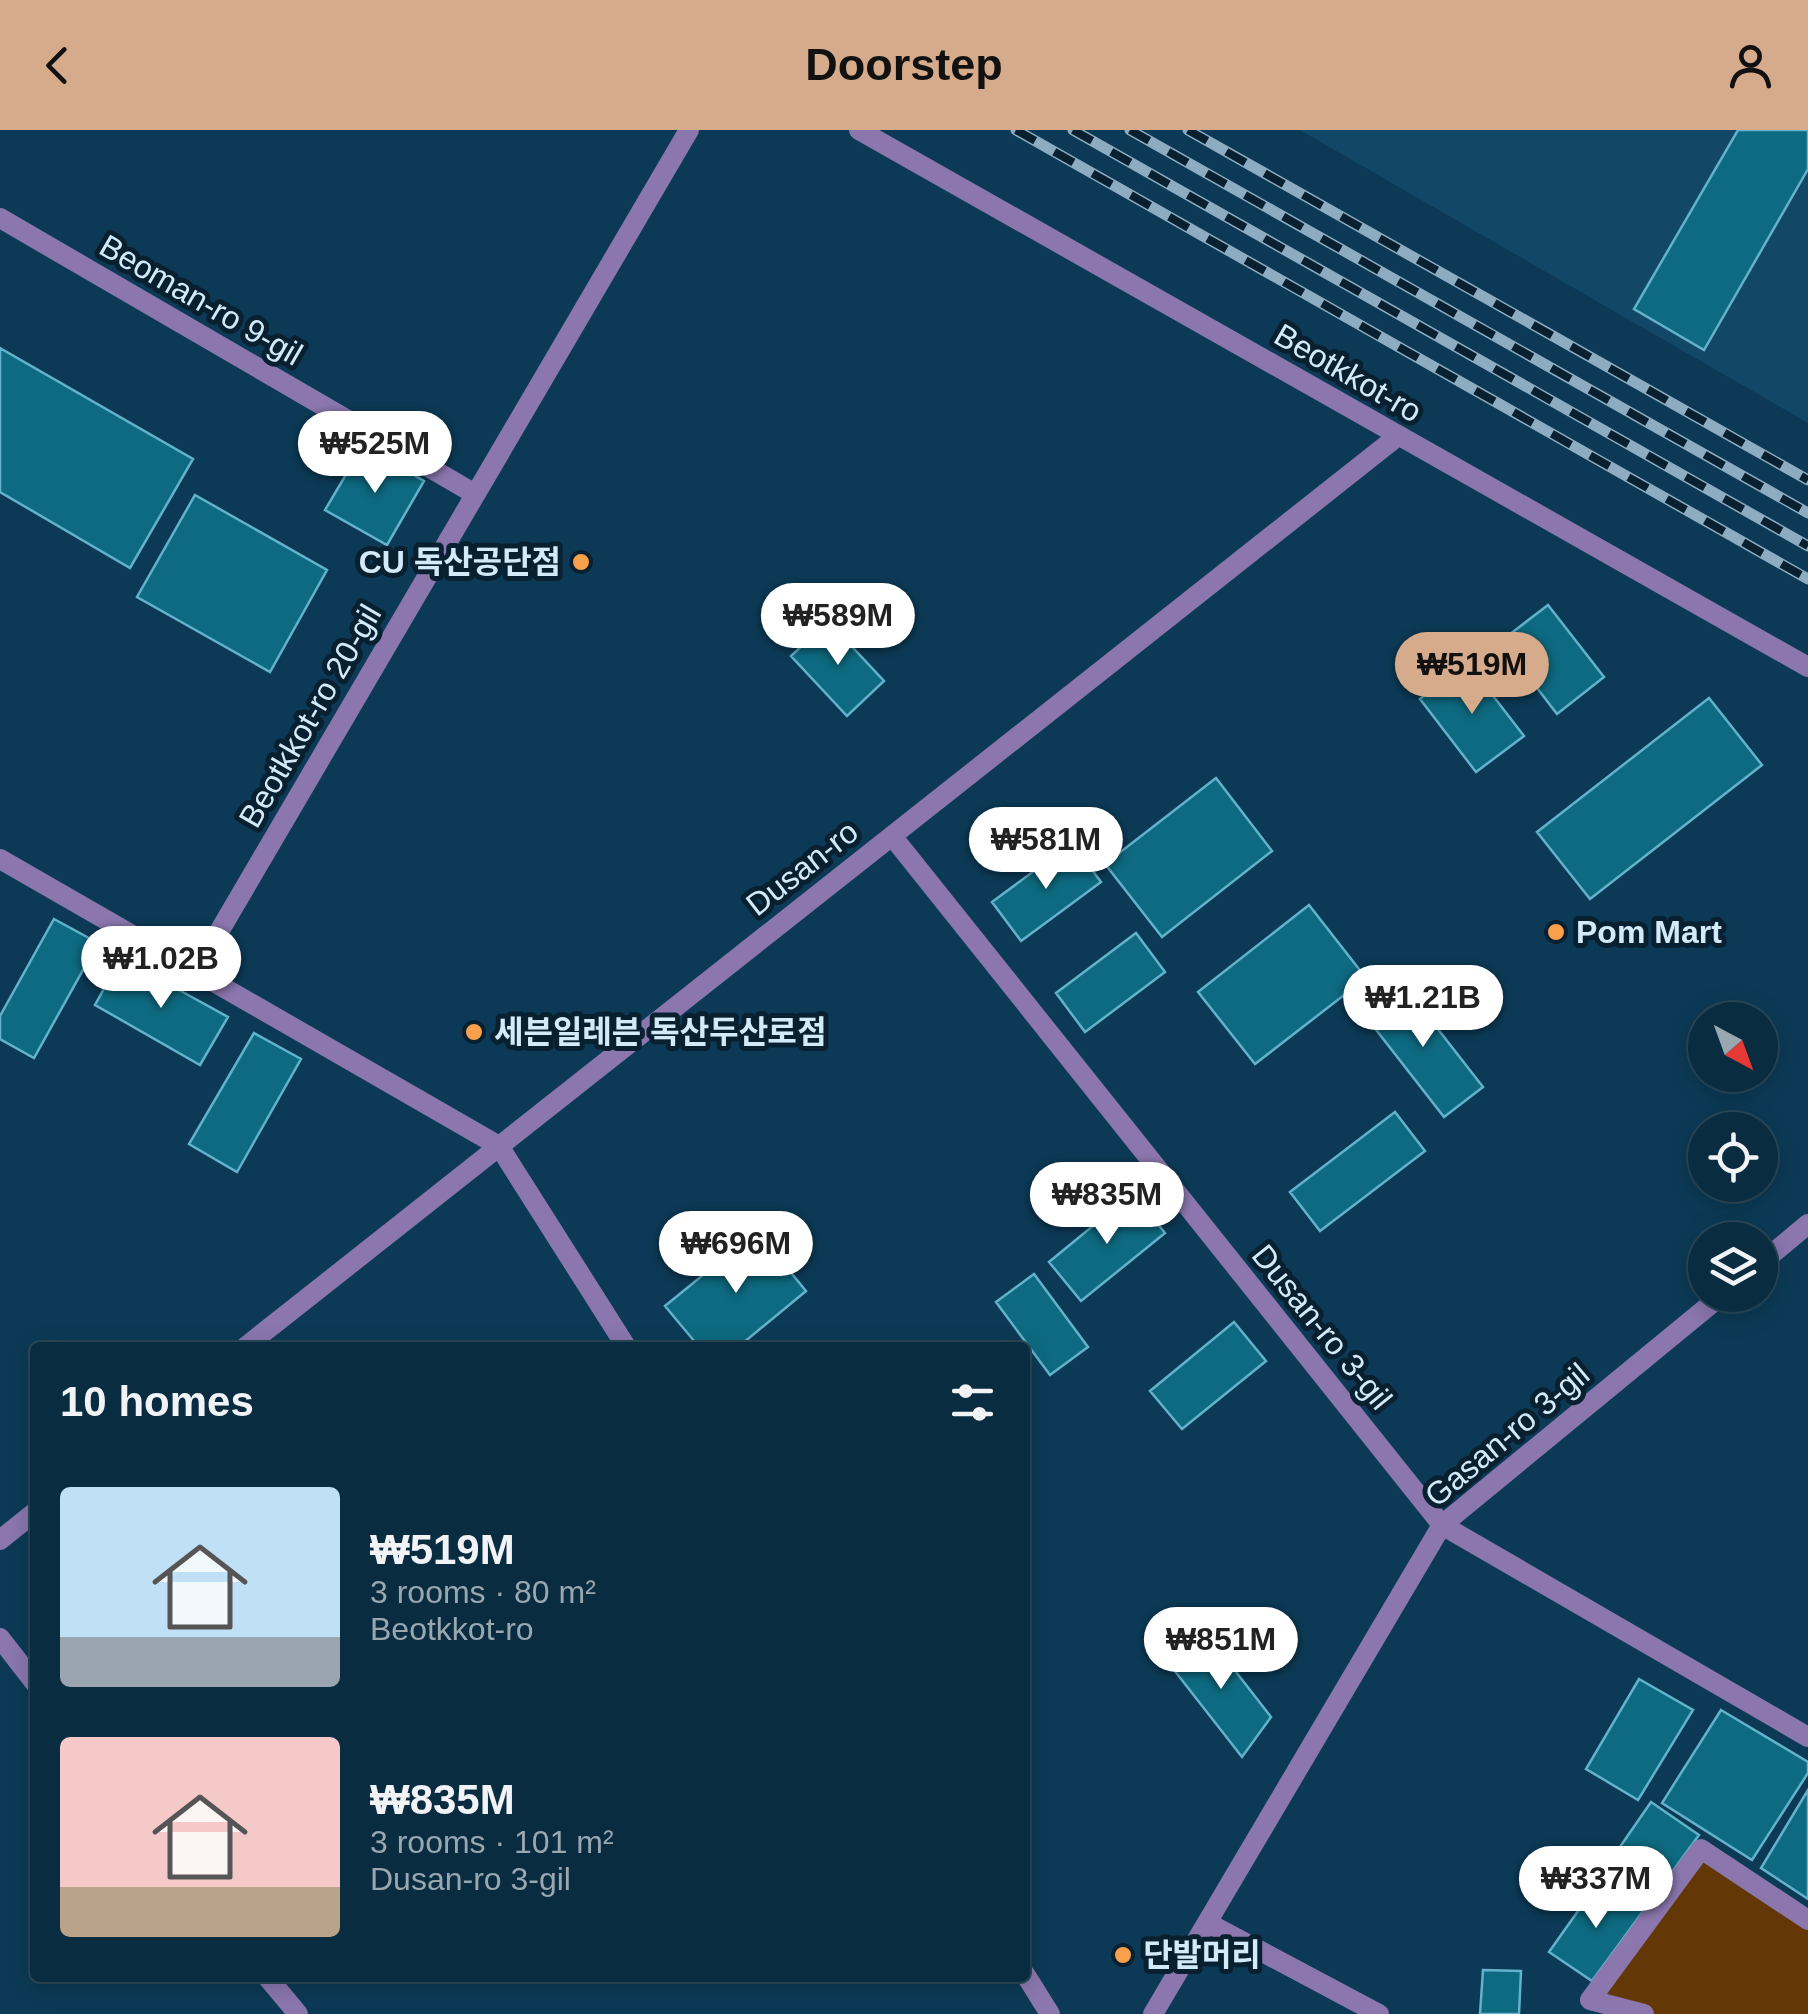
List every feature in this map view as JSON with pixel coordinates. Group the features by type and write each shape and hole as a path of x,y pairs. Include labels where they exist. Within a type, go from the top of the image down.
{"street":[{"name":"Beotkkot-ro 20-gil","path":"196,971 689,130"},
{"name":"Beotkkot-ro","path":"859,130 1808,668"},
{"name":"Beoman-ro 9-gil","path":"0,218 475,494"},
{"name":"Dusan-ro","path":"252,1342 1398,436"},
{"name":"Dusan-ro 3-gil","path":"892,836 1442,1526 1808,1737"},
{"path":"0,859 499,1146 623,1342"},
{"path":"1778,1249 1808,1224"},
{"name":"Gasan-ro 3-gil","path":"1153,2014 1442,1526 1701,1312"},
{"path":"0,1540 30,1516"},
{"path":"0,1638 30,1677"},
{"path":"1644,2014 1590,2000 1700,1849 1808,1920"},
{"path":"1208,1923 1379,2014"},
{"path":"271,1982 298,2014"},
{"path":"1030,1982 1050,2014"}],"shaded area":[{"path":"1300,130 1808,130 1808,423"},
{"path":"1701,1849 1808,1920 1808,2014 1644,2014 1590,2000"}],"building":[{"path":"1738,130 1808,130 1808,169 1704,350 1634,309"},
{"path":"0,348 193,459 130,568 0,492"},
{"path":"363,446 424,481 387,545 325,510"},
{"path":"195,495 327,570 270,672 137,597"},
{"path":"1548,605 1604,677 1557,714 1501,641"},
{"path":"828,621 884,681 847,716 791,656"},
{"path":"1467,662 1524,736 1476,772 1420,699"},
{"path":"1709,698 1762,765 1590,899 1537,832"},
{"path":"1216,778 1272,851 1162,937 1105,864"},
{"path":"1072,843 1101,882 1021,941 992,902"},
{"path":"1309,905 1366,978 1255,1064 1198,992"},
{"path":"54,919 98,943 34,1058 0,1039 0,1016"},
{"path":"1136,933 1165,972 1085,1032 1056,993"},
{"path":"121,958 228,1017 200,1065 95,1005"},
{"path":"1402,983 1483,1087 1444,1117 1363,1013"},
{"path":"254,1033 301,1059 237,1172 189,1144"},
{"path":"1395,1112 1425,1151 1320,1231 1290,1192"},
{"path":"1133,1193 1165,1233 1081,1301 1049,1262"},
{"path":"757,1231 806,1291 744,1342 695,1342 665,1306"},
{"path":"1034,1274 1088,1347 1050,1375 1030,1348 1030,1342 1026,1342 996,1302"},
{"path":"1234,1322 1266,1361 1182,1429 1150,1391"},
{"path":"1205,1632 1271,1717 1242,1757 1167,1661"},
{"path":"1639,1679 1693,1710 1638,1800 1586,1769"},
{"path":"1721,1710 1808,1762 1808,1773 1752,1860 1662,1803"},
{"path":"1808,1790 1808,1899 1761,1868"},
{"path":"1651,1802 1699,1835 1649,1904 1602,1873"},
{"path":"1600,1880 1644,1910 1592,1981 1549,1952"},
{"path":"1483,1970 1521,1971 1519,2014 1480,2014"}],"railway":[{"path":"1016,130 1808,579"},
{"path":"1073,130 1808,546"},
{"path":"1130,130 1808,513"},
{"path":"1188,130 1808,480"}],"place":[{"name":"CU 독산공단점","path":"581,562"},
{"name":"Pom Mart","path":"1556,932"},
{"name":"세븐일레븐 독산두산로점","path":"474,1032"},
{"name":"단발머리","path":"1123,1955"}]}
